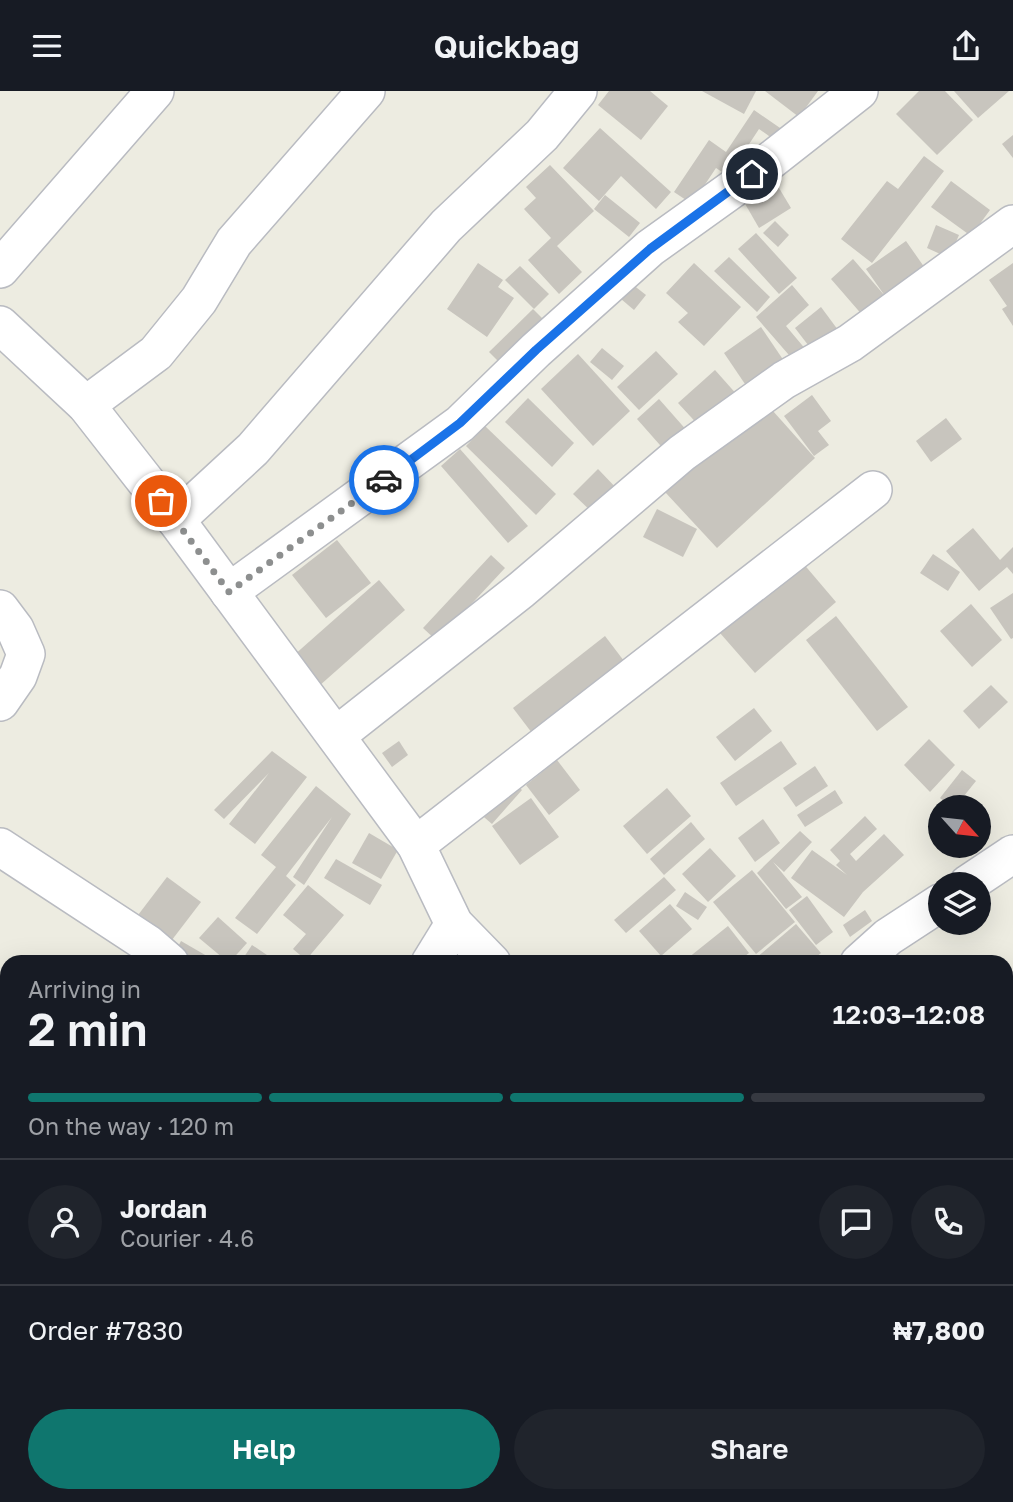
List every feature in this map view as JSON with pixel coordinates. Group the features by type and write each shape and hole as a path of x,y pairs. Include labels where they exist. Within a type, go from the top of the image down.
{"street":[{"path":"0,269 155,91"},
{"path":"86,405 156,352 199,300 234,242 366,91"},
{"path":"176,520 253,449 446,226 542,135 578,91"},
{"path":"229,592 460,423 536,350 650,249 859,91"},
{"path":"337,735 521,590 682,453 784,380 850,343 1013,224"},
{"path":"0,325 86,405 176,520 416,845 454,924 484,955"},
{"path":"416,845 873,491"},
{"path":"0,608 15,629 26,654 18,676 0,702"},
{"path":"0,847 161,955"},
{"path":"986,872 1013,854"},
{"path":"868,955 888,937 928,911"},
{"path":"435,955 454,924"}],"building":[{"path":"609,91 650,91 668,106 641,140 598,105"},
{"path":"702,91 756,91 744,114"},
{"path":"765,91 818,91 799,117"},
{"path":"919,91 945,91 973,120 937,155 896,114"},
{"path":"954,91 1009,91 978,118"},
{"path":"754,110 783,130 776,141 759,129 728,176 716,168 692,204 674,192 709,140 726,152"},
{"path":"600,128 671,192 656,209 621,176 599,201 563,168"},
{"path":"1013,135 1013,158 1002,144"},
{"path":"924,156 944,171 872,263 841,239 887,181 898,189"},
{"path":"550,165 594,211 557,246 582,272 559,294 528,260 551,238 524,209 536,198 526,187"},
{"path":"951,181 990,210 971,236 931,207"},
{"path":"776,183 791,208 759,228 744,202"},
{"path":"605,195 640,223 629,237 594,209"},
{"path":"775,221 789,235 778,247 763,233"},
{"path":"936,225 959,235 949,258 927,248"},
{"path":"756,233 797,278 779,294 738,249"},
{"path":"906,241 927,271 864,317 831,279 853,259 885,296 866,269"},
{"path":"729,257 770,297 757,312 714,271"},
{"path":"478,263 503,280 498,287 514,298 487,337 447,309"},
{"path":"694,263 741,307 704,346 678,322 688,313 666,293"},
{"path":"1013,263 1013,326 1002,309 1007,306 989,280"},
{"path":"520,266 549,294 534,309 505,280"},
{"path":"632,284 646,295 634,310 621,299"},
{"path":"792,285 809,305 786,326 807,351 795,362 756,317"},
{"path":"821,307 841,334 815,354 795,328"},
{"path":"533,309 544,320 501,364 489,352"},
{"path":"761,327 784,361 747,387 724,353"},
{"path":"602,348 624,366 612,380 590,362"},
{"path":"656,351 678,374 639,410 617,387"},
{"path":"578,354 630,411 593,446 541,389"},
{"path":"715,370 739,397 702,429 678,403"},
{"path":"812,395 831,421 818,431 829,445 814,456 784,416"},
{"path":"528,398 574,443 552,467 505,422"},
{"path":"659,399 689,433 667,453 637,419"},
{"path":"764,401 815,458 717,548 665,492"},
{"path":"946,418 962,439 931,462 916,441"},
{"path":"485,426 556,494 536,515 466,446"},
{"path":"460,449 528,526 508,543 441,466"},
{"path":"598,469 619,491 595,515 573,494"},
{"path":"657,509 697,529 683,557 643,537"},
{"path":"973,528 1000,560 1013,547 1013,574 1007,567 979,591 946,551"},
{"path":"337,540 371,583 326,618 292,575"},
{"path":"933,554 960,572 948,591 920,573"},
{"path":"491,555 505,568 437,641 423,628"},
{"path":"802,562 836,602 755,673 720,633"},
{"path":"379,580 405,610 319,686 293,656"},
{"path":"1013,593 1013,638 1011,639 990,608"},
{"path":"971,604 1002,640 972,667 940,631"},
{"path":"836,616 908,707 877,731 806,640"},
{"path":"605,636 624,661 532,733 513,708"},
{"path":"991,685 1008,702 979,729 963,711"},
{"path":"754,708 772,731 735,761 716,737"},
{"path":"929,739 955,765 930,792 904,765"},
{"path":"399,741 408,755 392,767 382,753"},
{"path":"781,741 797,764 736,806 720,783"},
{"path":"272,751 307,777 255,844 229,824 269,773 224,819 214,810"},
{"path":"557,760 580,790 549,815 526,785"},
{"path":"815,766 828,786 796,807 783,788"},
{"path":"962,770 976,781 965,795 942,795"},
{"path":"509,778 522,790 492,824 478,812"},
{"path":"316,786 351,814 304,885 293,877 332,817 286,876 296,885 257,934 235,918 276,867 261,855"},
{"path":"667,788 691,816 647,854 623,826"},
{"path":"835,790 843,803 805,827 797,815"},
{"path":"531,798 559,837 520,865 492,826"},
{"path":"865,816 877,829 850,854 856,861 884,834 904,855 863,892 844,917 791,878 812,850 847,875 836,865 840,861 830,850"},
{"path":"763,819 780,843 755,862 738,838"},
{"path":"691,822 705,839 664,875 650,859"},
{"path":"800,831 812,842 784,872 773,862 802,897 786,909 757,873"},
{"path":"369,833 398,850 381,879 352,863"},
{"path":"710,848 736,876 708,902 682,874"},
{"path":"336,859 382,885 370,905 324,878"},
{"path":"752,870 795,922 756,954 713,902"},
{"path":"167,877 201,902 165,949 132,923"},
{"path":"664,877 676,890 626,933 614,920"},
{"path":"308,885 344,915 310,955 300,955 293,949 306,934 283,915"},
{"path":"685,892 707,907 698,920 676,906"},
{"path":"807,896 833,932 816,945 789,910"},
{"path":"670,904 692,929 662,955 639,931"},
{"path":"865,910 872,921 850,937 843,925"},
{"path":"218,917 247,943 236,955 219,955 199,938"},
{"path":"796,924 821,953 819,955 760,955"},
{"path":"728,926 749,953 746,955 692,955"},
{"path":"181,941 205,955 174,955"},
{"path":"252,945 267,955 245,955"}],"way so far":[{"path":"161,501 229,592 384,480"}],"route":[{"path":"384,480 460,423 536,350 650,249 752,174"}]}
